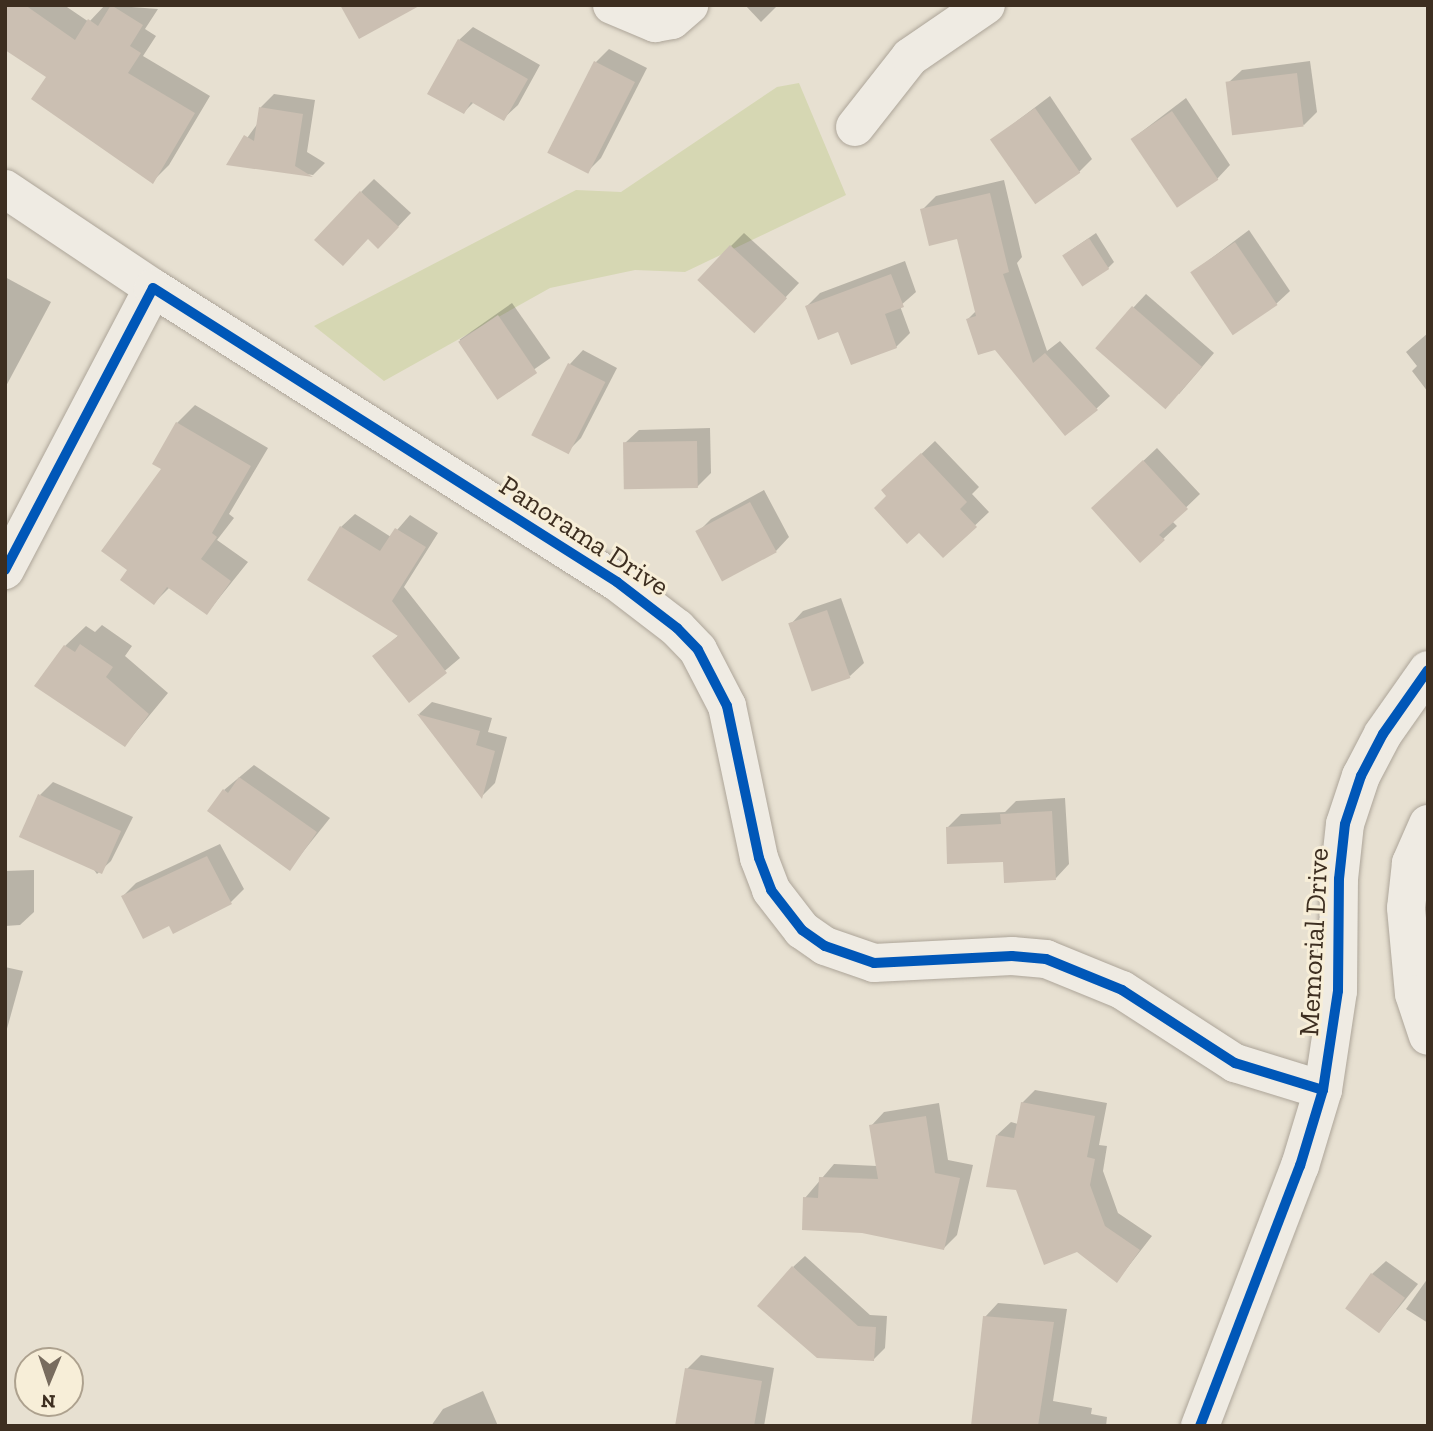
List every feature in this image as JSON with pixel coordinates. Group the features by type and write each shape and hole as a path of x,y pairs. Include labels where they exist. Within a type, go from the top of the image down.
{"street":[{"path":"612,5 654,23 672,20 689,5"},
{"path":"855,127 910,57 986,5"},
{"name":"Panorama Drive","path":"5,189 153,288 617,582 677,628 698,650 727,706 760,858 771,890 802,930 825,946 874,963 1012,956 1046,959 1122,990 1236,1063 1323,1090"},
{"path":"5,570 153,288"},
{"name":"Memorial Drive","path":"1200,1426 1300,1166 1323,1090 1338,991 1339,879 1345,824 1361,776 1383,734 1428,670"},
{"path":"1428,824 1411,863 1406,908 1414,994 1428,1037"}],"green space":[{"path":"799,83 846,195 685,272 635,270 550,288 384,381 314,326 576,190 621,192 777,87"}],"building":[{"path":"5,5 25,5 75,40 88,19 98,26 111,5 143,25 130,46 141,53 128,73 195,113 153,184 31,99 46,77 5,50"},
{"path":"340,5 421,5 359,39"},
{"path":"458,39 528,79 504,121 471,102 464,114 427,94"},
{"path":"594,61 635,82 588,174 547,153"},
{"path":"1297,73 1304,127 1232,135 1226,82"},
{"path":"259,107 303,114 295,166 313,177 226,165 244,135 254,141"},
{"path":"1035,108 1080,173 1035,204 990,140"},
{"path":"1172,111 1218,180 1177,208 1131,139"},
{"path":"360,191 399,227 378,249 368,239 343,266 314,240"},
{"path":"990,193 1009,272 1003,274 1033,363 1045,353 1098,410 1065,436 995,350 978,355 966,319 976,316 957,239 929,246 920,209"},
{"path":"1089,238 1109,269 1082,286 1062,255"},
{"path":"1235,242 1277,305 1233,335 1190,272"},
{"path":"730,245 787,298 754,333 697,280"},
{"path":"891,274 904,307 885,314 897,348 851,365 838,332 818,340 805,306"},
{"path":"1132,306 1202,367 1165,409 1095,348"},
{"path":"498,315 537,373 497,400 458,342"},
{"path":"568,363 605,382 569,454 531,435"},
{"path":"176,422 251,466 212,533 217,537 201,559 231,581 207,615 167,587 154,605 120,580 127,570 101,551 161,469 152,464"},
{"path":"697,441 698,488 624,489 623,442"},
{"path":"921,453 967,502 960,509 977,527 943,558 919,533 907,544 874,508 886,496 881,490"},
{"path":"1143,460 1188,509 1159,535 1165,540 1140,563 1091,508"},
{"path":"750,502 777,552 722,581 695,531"},
{"path":"340,526 380,551 395,528 426,547 392,601 447,673 409,703 372,656 398,636 307,580"},
{"path":"827,610 850,678 812,691 788,623"},
{"path":"80,644 113,667 106,677 149,714 125,747 34,686 64,645 75,652"},
{"path":"417,714 480,731 476,745 495,751 482,799"},
{"path":"239,777 317,832 290,871 207,811 223,789 228,793"},
{"path":"38,794 121,831 102,874 19,837"},
{"path":"1052,811 1056,880 1004,883 1003,862 947,864 946,827 1001,824 1000,814"},
{"path":"207,856 232,904 173,934 169,926 143,939 121,896"},
{"path":"1021,1102 1095,1116 1087,1157 1095,1159 1090,1185 1105,1226 1140,1250 1117,1283 1077,1252 1044,1265 1016,1190 986,1187 996,1135 1014,1138"},
{"path":"926,1116 935,1173 960,1178 944,1250 862,1233 802,1230 803,1197 818,1198 819,1177 878,1179 869,1125"},
{"path":"792,1266 858,1326 876,1327 874,1361 817,1358 757,1306"},
{"path":"1371,1273 1405,1298 1379,1333 1345,1309"},
{"path":"983,1316 1054,1322 1038,1426 971,1426"},
{"path":"685,1368 762,1381 754,1426 675,1426"}],"cycle path":[{"path":"5,570 153,288 617,582 677,628 698,650 727,706 759,858 771,890 802,930 825,946 874,963 1012,956 1046,959 1122,990 1235,1063 1323,1090"},
{"path":"1200,1426 1300,1166 1323,1090 1338,991 1339,879 1345,824 1361,776 1383,734 1428,670"}]}
